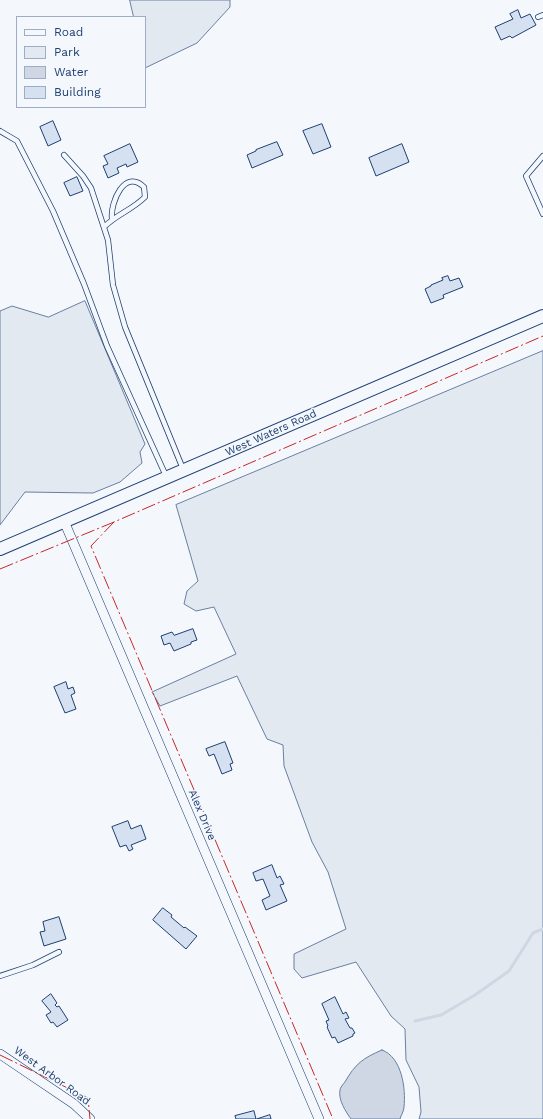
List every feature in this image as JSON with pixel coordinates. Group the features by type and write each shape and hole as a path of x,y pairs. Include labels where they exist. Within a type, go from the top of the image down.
{"street":[{"name":"West Waters Road","path":"0,549 543,316"},
{"name":"Alex Drive","path":"64,521 318,1119"},
{"name":"West Arbor Road","path":"0,1054 74,1104 90,1119"}],"lane":[{"path":"0,130 17,141 53,211 84,284 107,346 167,478"},
{"path":"64,155 88,182 108,240 113,285 117,304 184,471"},
{"path":"543,156 526,176 543,214"},
{"path":"104,227 112,219 137,206 145,197 144,187 140,182 132,180 120,189 114,201 112,219"},
{"path":"0,976 33,965 59,952"}],"green space":[{"path":"130,0 230,0 230,7 197,43 146,68 146,16 134,16"},
{"path":"85,301 145,444 140,452 142,463 120,482 93,493 25,492 0,525 0,311 12,306 48,317"},
{"path":"543,351 543,1119 419,1119 421,1112 419,1087 406,1060 405,1029 391,1016 356,962 302,978 294,969 294,954 346,929 328,872 312,842 284,766 283,745 267,739 237,676 160,706 152,692 236,654 214,607 196,611 184,604 187,591 198,581 176,505"}],"water":[{"path":"382,1050 394,1059 401,1074 404,1091 404,1108 400,1119 351,1119 341,1102 340,1088 360,1062"}],"building":[{"path":"518,10 521,18 530,14 536,25 512,38 510,36 501,40 495,27 513,19 510,14"},
{"path":"53,121 61,140 48,146 40,127"},
{"path":"322,124 331,147 313,154 303,131"},
{"path":"277,142 283,155 252,168 247,155"},
{"path":"130,144 138,162 127,167 126,164 117,168 119,173 108,178 103,166 108,164 104,156"},
{"path":"402,144 409,162 376,176 369,158"},
{"path":"77,177 83,191 70,196 64,183"},
{"path":"448,276 450,281 459,278 463,287 443,295 444,298 431,303 425,289 443,280 442,278"},
{"path":"193,629 197,640 191,642 191,644 174,651 170,643 164,645 161,636 172,632 174,635"},
{"path":"66,682 68,689 73,687 75,693 71,695 76,709 65,713 54,687"},
{"path":"225,742 233,763 230,764 232,770 222,774 214,754 209,756 206,749"},
{"path":"128,821 131,829 141,825 146,839 131,845 133,849 129,851 126,845 120,847 112,827"},
{"path":"272,865 277,878 280,876 284,884 280,885 287,901 266,910 262,900 270,896 263,879 256,881 253,873"},
{"path":"163,908 184,928 185,927 197,936 186,949 153,920"},
{"path":"59,917 66,939 44,946 40,932 45,931 43,922"},
{"path":"51,994 57,1003 55,1005 57,1007 59,1006 68,1020 57,1027 53,1022 51,1023 46,1015 51,1012 42,1001"},
{"path":"335,997 343,1014 346,1012 349,1018 345,1019 355,1033 353,1036 338,1043 335,1037 332,1038 327,1027 326,1021 329,1020 322,1004"},
{"path":"254,1111 256,1119 236,1119 235,1116"},
{"path":"270,1115 271,1119 257,1119"}],"waterway":[{"path":"415,1021 441,1015 475,995 509,971 533,933 543,929"}],"power":[{"path":"0,569 114,522 543,336"},
{"path":"114,522 91,546 333,1119"},
{"path":"0,1055 88,1098 90,1119"}]}
